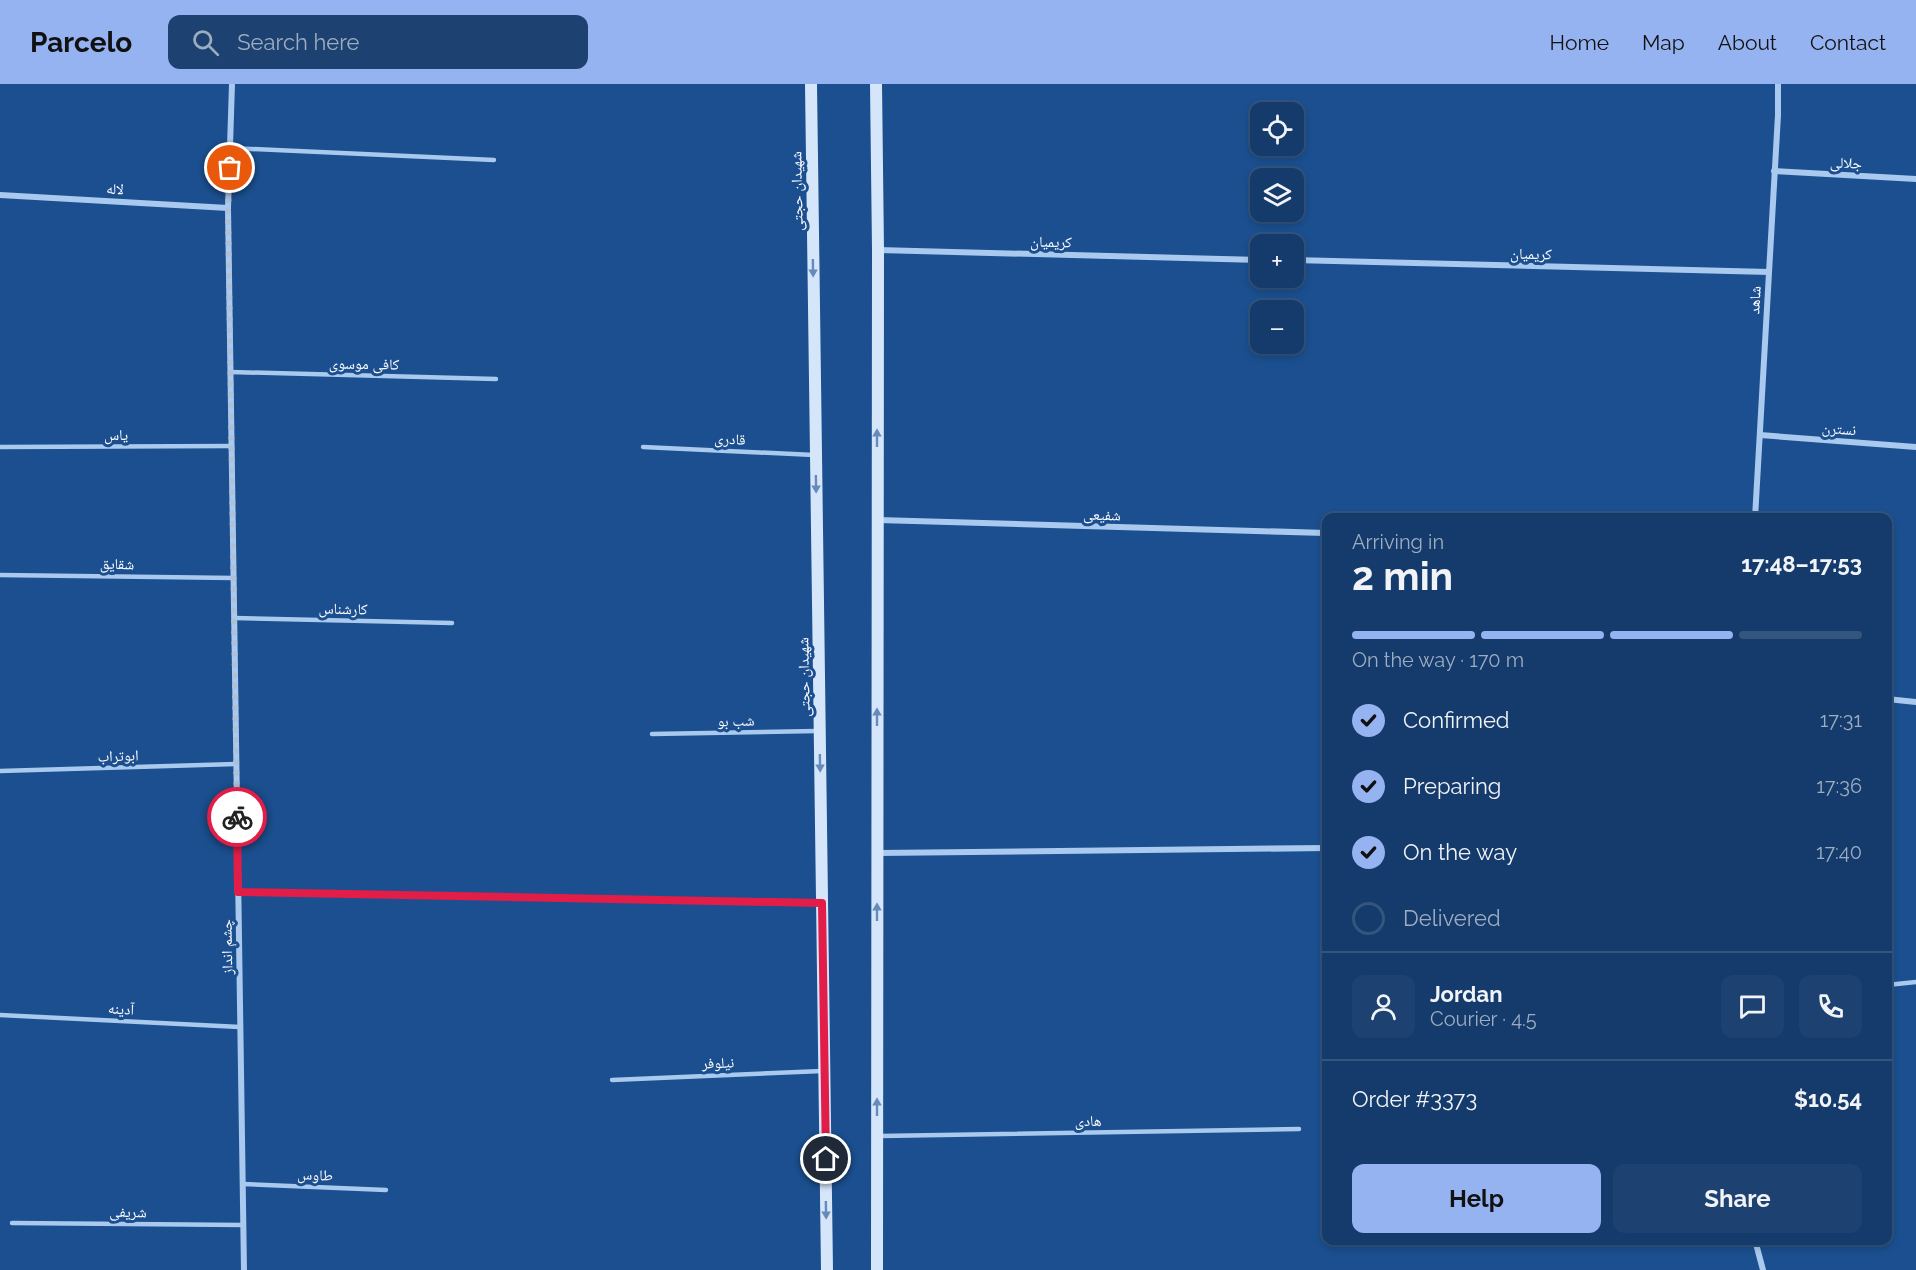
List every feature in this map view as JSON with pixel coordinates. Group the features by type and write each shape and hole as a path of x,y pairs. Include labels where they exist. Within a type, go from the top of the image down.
{"main road":[{"name":"شهیدان حجتی","path":"811,84 827,1270"},
{"path":"876,84 878,250 877,1270"}],"street":[{"name":"چشم انداز","path":"232,84 228,208 244,1270"},
{"name":"شاهد","path":"1755,513 1778,84"},
{"name":"جلالی","path":"1774,171 1916,179"},
{"name":"لاله","path":"0,195 228,208"},
{"name":"کریمیان","path":"878,250 1250,260"},
{"name":"کریمیان","path":"1304,260 1768,272"},
{"name":"نسترن","path":"1760,435 1916,447"},
{"name":"شفیعی","path":"877,520 1322,534"},
{"path":"1892,700 1916,702"},
{"path":"877,853 1322,848"},
{"path":"238,892 822,903"},
{"path":"1756,1245 1763,1270"}],"lane":[{"path":"230,148 494,160"},
{"name":"کافی موسوی","path":"231,372 496,379"},
{"name":"یاس","path":"0,447 232,446"},
{"name":"قادری","path":"643,447 816,455"},
{"name":"شقایق","path":"0,575 234,578"},
{"name":"کارشناس","path":"234,618 452,623"},
{"name":"شب بو","path":"652,734 819,731"},
{"name":"ابوتراب","path":"0,771 236,764"},
{"path":"1892,984 1916,982"},
{"name":"آدینه","path":"0,1015 240,1027"},
{"name":"نیلوفر","path":"612,1080 825,1071"},
{"name":"هادی","path":"877,1136 1299,1129"},
{"name":"طاوس","path":"243,1184 386,1190"},
{"name":"شریفی","path":"12,1223 243,1225"}],"way so far":[{"path":"230,168 228,208 237,817"}],"route":[{"path":"237,817 238,892 822,903 826,1159"}]}
